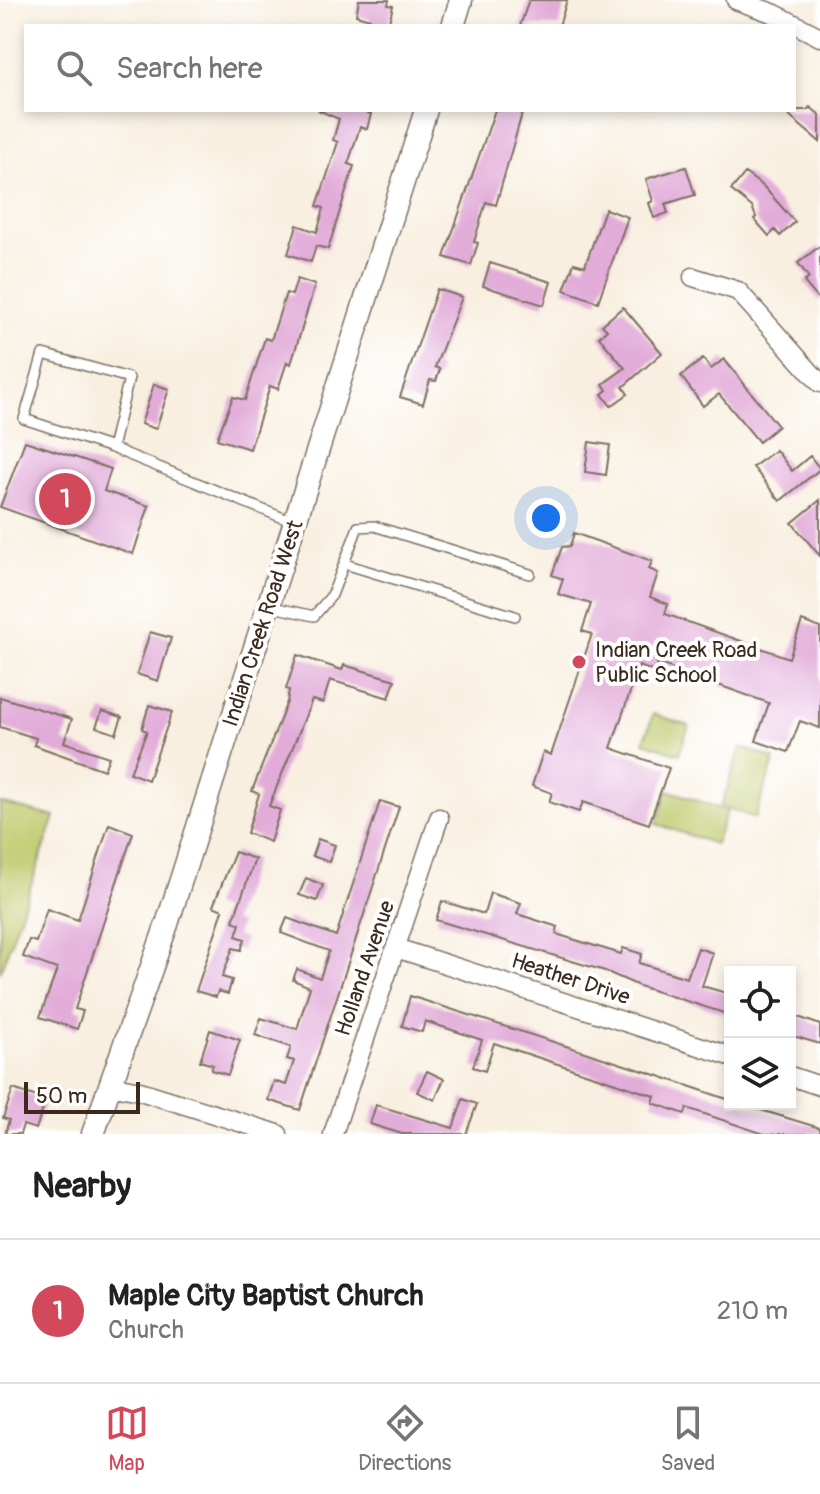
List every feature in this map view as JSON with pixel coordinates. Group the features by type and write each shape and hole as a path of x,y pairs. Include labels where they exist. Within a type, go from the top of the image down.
{"street":[{"path":"454,24 461,0"},
{"path":"736,0 778,7 820,37"},
{"name":"Indian Creek Road West","path":"93,1134 167,924 425,112"},
{"path":"693,277 738,291 820,383"},
{"name":"Holland Avenue","path":"333,1134 439,818"},
{"name":"Heather Drive","path":"396,948 724,1054"},
{"path":"796,1078 820,1086"},
{"path":"109,1085 140,1091 278,1134"}],"lane":[{"path":"112,448 129,378 43,354 24,419 112,448 294,522"},
{"path":"268,606 314,616 332,595 358,527 374,526 530,574"},
{"path":"345,564 515,616"}],"green space":[{"path":"653,714 689,726 679,754 644,742"},
{"path":"741,747 775,759 755,818 721,806"},
{"path":"668,790 727,811 715,844 656,824"},
{"path":"0,803 55,817 0,973"}],"building":[{"path":"359,0 389,0 388,5 393,6 388,24 369,24 370,19 356,15"},
{"path":"529,0 567,0 560,24 521,24"},
{"path":"810,107 820,115 820,142 784,112"},
{"path":"323,112 371,114 367,129 360,127 348,164 354,166 328,249 316,246 311,262 288,254 297,225 317,232 324,208 317,206 338,142 333,140 339,119"},
{"path":"494,112 522,112 496,205 486,202 474,242 478,243 471,265 444,257"},
{"path":"686,167 695,195 665,204 668,213 654,218 649,203 653,201 646,179"},
{"path":"745,173 764,187 795,222 780,236 775,230 769,236 754,219 752,207 731,190"},
{"path":"605,209 628,217 598,302 564,290 574,263 585,266"},
{"path":"820,246 820,301 804,282 809,278 798,263"},
{"path":"490,263 551,282 544,305 483,286"},
{"path":"297,279 315,285 291,364 287,362 278,389 270,386 250,449 217,439 233,397 245,400 265,338 271,340 286,293 292,295"},
{"path":"437,289 462,297 435,367 440,369 436,381 430,380 423,404 400,397"},
{"path":"623,307 662,353 623,387 628,394 611,406 602,394 607,390 603,384 625,368 599,337 607,330 602,325"},
{"path":"703,359 711,369 724,359 778,426 759,442 719,394 703,406 681,376"},
{"path":"154,384 169,389 156,429 141,424"},
{"path":"25,441 111,469 104,491 149,506 133,554 0,507"},
{"path":"589,442 610,445 606,475 585,472"},
{"path":"776,450 792,471 810,456 820,469 780,501 753,467"},
{"path":"820,500 820,556 792,523"},
{"path":"574,533 652,561 649,569 658,573 650,597 668,604 665,614 789,658 802,621 820,628 820,728 800,721 788,752 756,741 769,703 657,663 658,673 639,666 611,748 669,768 649,824 583,802 579,812 549,802 552,793 532,786 543,752 551,755 592,634 582,631 591,604 558,594 563,579 552,575 562,547 570,546"},
{"path":"150,632 171,638 158,681 137,674"},
{"path":"297,655 342,670 344,665 395,680 389,698 330,680 323,703 312,700 269,806 280,810 270,842 247,833 259,794 252,791 287,702 289,690 286,689"},
{"path":"0,697 72,719 64,742 109,757 104,770 34,745 36,738 0,727"},
{"path":"149,705 172,712 148,780 130,773 147,731 142,729"},
{"path":"102,711 122,717 116,734 96,727"},
{"path":"380,801 399,807 300,1110 268,1100 274,1081 286,1085 294,1061 287,1059 291,1047 255,1035 261,1018 297,1029 310,987 293,980 297,969 320,978 329,951 281,933 287,918 336,936"},
{"path":"109,824 133,833 75,1009 83,1011 77,1029 40,1017 57,969 23,957 29,940 36,942 47,909 78,920"},
{"path":"318,839 335,845 329,862 312,856"},
{"path":"235,852 255,859 233,921 240,924 236,936 245,939 241,950 233,948 222,977 232,980 228,994 218,991 216,997 196,991 223,910 213,906"},
{"path":"306,878 323,885 317,901 299,895"},
{"path":"490,893 521,903 517,914 558,927 556,934 621,954 623,948 642,954 639,963 687,978 698,948 713,953 702,986 724,992 724,1013 639,986 605,971 436,920 442,901 484,914"},
{"path":"410,996 724,1098 724,1110 761,1110 820,1128 820,1134 764,1134 687,1108 685,1114 653,1103 655,1096 494,1043 485,1071 473,1067 482,1040 425,1021 422,1032 402,1026"},
{"path":"796,1016 820,1025 820,1044 796,1037"},
{"path":"210,1030 240,1040 228,1075 211,1070 213,1065 200,1061"},
{"path":"427,1071 444,1079 435,1100 417,1092"},
{"path":"13,1089 46,1100 36,1129 23,1125 20,1134 5,1134 9,1120 3,1118"},
{"path":"463,1099 477,1104 466,1134 402,1134 370,1124 376,1105 453,1128"}],"place":[{"name":"Maple City Baptist Church","path":"65,499"},
{"name":"Indian Creek Road Public School","path":"579,662"}]}
